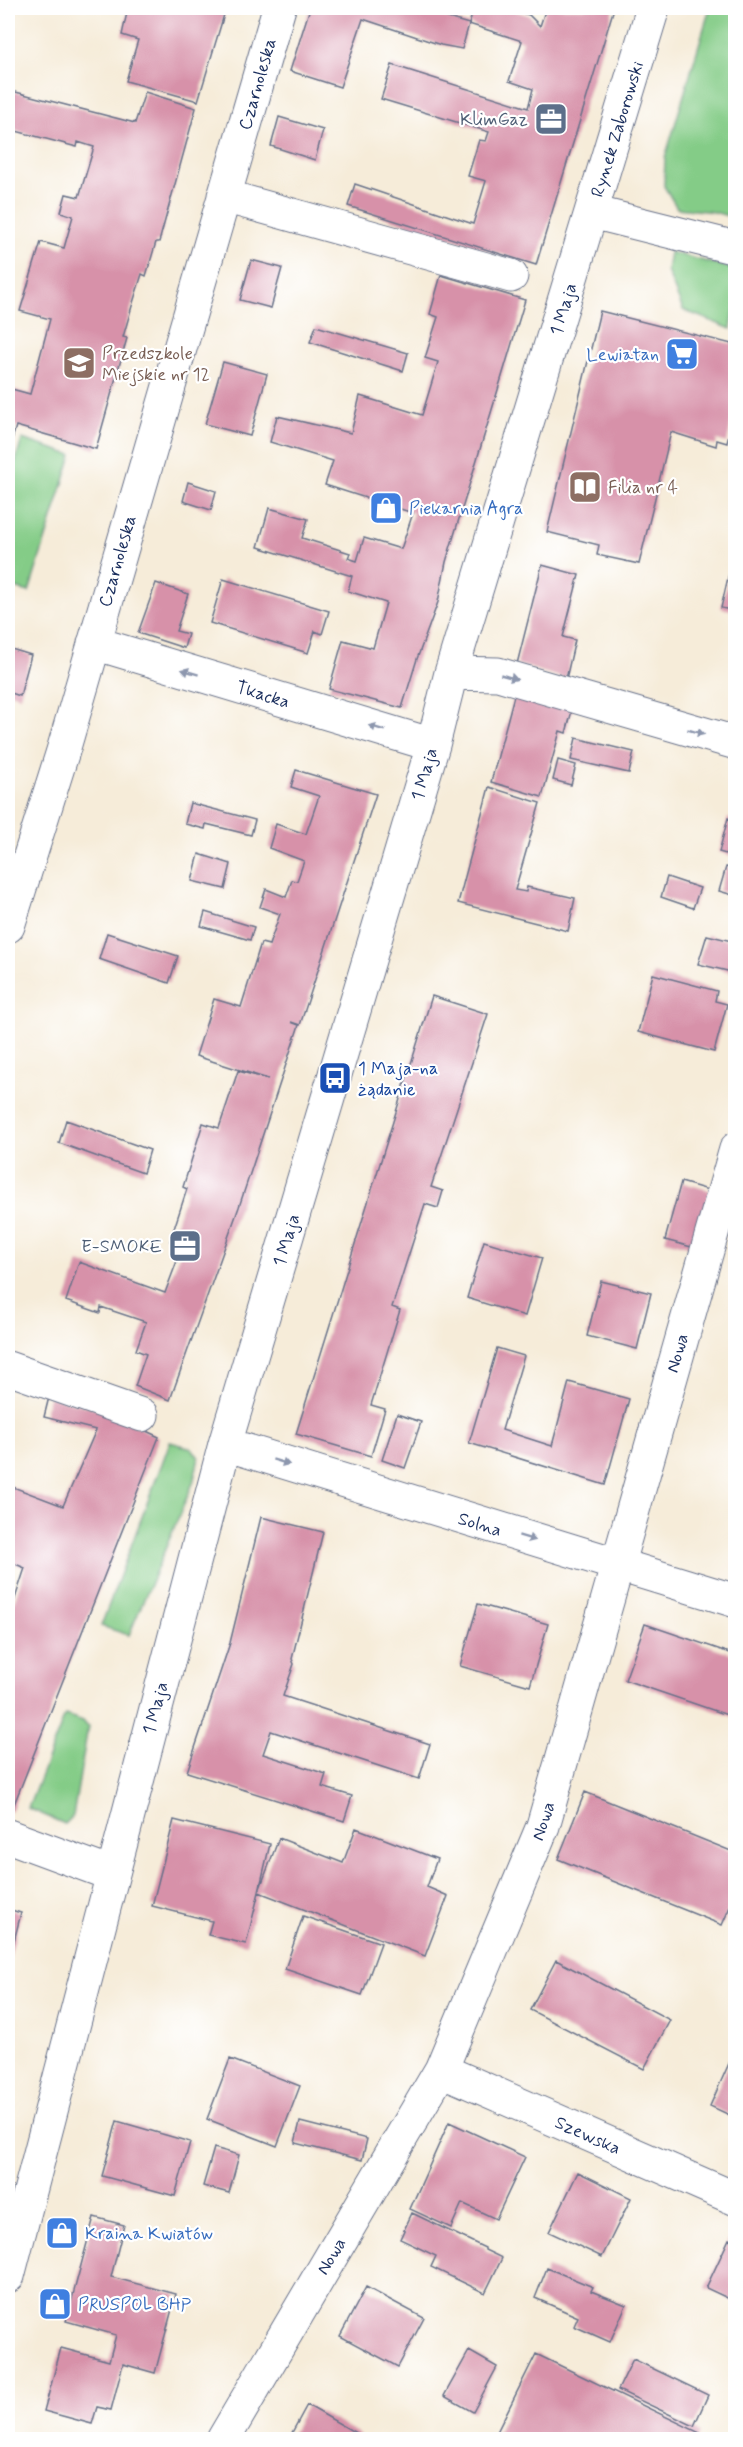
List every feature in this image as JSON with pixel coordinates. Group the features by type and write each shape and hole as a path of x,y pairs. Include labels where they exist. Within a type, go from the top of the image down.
{"street":[{"name":"Czarnoleska","path":"8,926 94,643 279,8"},
{"name":"Rynek Zaborowski","path":"653,8 592,212 735,248"},
{"path":"224,196 511,276"},
{"name":"1 Maja","path":"8,2276 225,1444 433,745 451,673 592,212"},
{"name":"Tkacka","path":"94,643 433,745"},
{"path":"451,673 498,674 735,743"},
{"name":"Nowa","path":"222,2439 441,2070 543,1826 735,1149"},
{"path":"8,1368 142,1415"},
{"name":"Solna","path":"225,1444 735,1601"},
{"path":"8,1836 111,1874"},
{"name":"Szewska","path":"441,2070 735,2199"}],"green space":[{"path":"710,8 735,8 735,218 714,212 677,208 664,186 665,158"},
{"path":"670,252 735,269 735,307 731,329 683,310 667,271"},
{"path":"22,439 72,455 29,592 8,586 8,489"},
{"path":"170,1442 192,1448 199,1458 193,1483 129,1635 101,1626"},
{"path":"65,1715 83,1721 88,1727 73,1816 65,1824 28,1808"}],"building":[{"path":"128,8 226,8 198,101 126,81 138,40 122,35"},
{"path":"310,8 413,8 469,24 462,49 441,45 363,19 340,87 290,71"},
{"path":"474,8 504,8 529,15 540,26 546,8 614,8 536,265 348,206 355,184 473,224 486,181 468,176 479,140 486,141 489,132 381,99 392,65 528,108 533,89 509,81 522,41 469,24"},
{"path":"8,90 135,123 145,92 196,108 159,242 156,242 146,276 142,274 132,306 123,337 127,338 96,449 16,426 8,453 8,388 30,394 50,319 20,311 41,242 64,248 73,216 61,212 66,194 79,197 94,147 78,142 77,147 8,129"},
{"path":"279,117 323,130 315,160 271,146"},
{"path":"251,260 282,268 271,308 240,300"},
{"path":"441,275 525,300 446,562 438,602 402,708 329,689 343,640 373,648 386,603 348,591 352,576 258,547 269,508 308,519 302,538 350,553 348,558 357,561 364,538 401,549 413,513 325,485 333,461 270,442 277,416 351,433 360,396 422,415 438,362 425,358 438,317 430,314"},
{"path":"600,311 736,345 736,420 732,419 727,443 717,440 716,446 671,432 639,564 597,555 599,545 547,532"},
{"path":"316,326 408,353 403,371 310,342"},
{"path":"223,362 267,374 250,436 205,424"},
{"path":"188,482 216,491 211,510 183,501"},
{"path":"736,547 736,611 721,608"},
{"path":"542,565 579,575 563,637 575,640 566,679 517,664"},
{"path":"223,579 329,611 322,634 315,631 308,653 210,623"},
{"path":"156,583 188,594 176,631 188,634 184,648 138,633"},
{"path":"8,648 31,655 20,696 8,692"},
{"path":"515,692 573,707 566,733 560,731 542,797 491,782"},
{"path":"576,738 634,752 629,773 571,760"},
{"path":"558,760 576,765 571,785 553,780"},
{"path":"296,770 376,794 300,1025 291,1022 299,1025 239,1207 170,1400 135,1386 146,1354 136,1350 146,1322 101,1307 100,1313 66,1301 79,1262 165,1293 183,1245 170,1241 187,1189 183,1187 203,1123 219,1128 238,1071 268,1079 196,1056 214,999 241,1007 261,943 269,945 280,914 260,907 266,889 286,897 292,880 297,881 304,861 269,848 276,824 306,834 319,796 291,787"},
{"path":"489,787 540,803 515,890 526,892 527,887 575,898 568,931 458,903"},
{"path":"190,803 255,820 251,835 206,824 205,829 185,824"},
{"path":"728,818 736,821 736,857 719,852"},
{"path":"199,854 231,864 225,889 192,881"},
{"path":"726,867 736,869 736,896 719,891"},
{"path":"667,877 700,888 693,908 661,897"},
{"path":"205,912 254,927 250,940 201,926"},
{"path":"107,933 178,956 169,983 99,959"},
{"path":"707,935 736,942 736,973 698,964"},
{"path":"653,974 717,991 715,1001 727,1004 714,1052 638,1032"},
{"path":"432,996 488,1014 431,1187 443,1191 438,1208 425,1204 392,1307 400,1310 371,1405 385,1409 371,1456 296,1434"},
{"path":"66,1120 150,1150 143,1173 59,1143"},
{"path":"681,1182 715,1192 699,1249 665,1240"},
{"path":"484,1241 542,1258 525,1316 467,1298"},
{"path":"601,1281 651,1293 637,1349 587,1336"},
{"path":"497,1348 524,1356 502,1430 552,1446 569,1382 629,1399 605,1485 469,1443"},
{"path":"49,1397 101,1410 159,1437 11,1812 8,1811 8,1620 25,1568 8,1561 8,1485 63,1506 96,1430 44,1417"},
{"path":"397,1414 421,1422 405,1468 382,1460"},
{"path":"261,1517 323,1532 292,1659 294,1664 283,1696 430,1744 419,1779 271,1731 263,1754 326,1774 322,1787 352,1796 344,1821 187,1772 230,1643"},
{"path":"478,1604 548,1624 530,1686 460,1666"},
{"path":"645,1624 736,1655 736,1718 625,1680"},
{"path":"585,1792 736,1853 736,1893 722,1925 558,1859"},
{"path":"174,1820 270,1844 259,1891 279,1838 343,1863 356,1828 437,1859 427,1887 448,1896 425,1956 259,1892 246,1944 208,1935 212,1921 152,1906"},
{"path":"8,1909 21,1913 8,1965"},
{"path":"303,1916 381,1943 362,1995 285,1969"},
{"path":"556,1960 670,2020 644,2069 530,2010"},
{"path":"230,2059 300,2086 277,2146 207,2119"},
{"path":"731,2059 736,2061 736,2118 710,2106"},
{"path":"117,2121 190,2142 175,2196 102,2176"},
{"path":"300,2122 367,2139 362,2160 295,2143"},
{"path":"449,2122 525,2157 496,2219 462,2203 451,2228 410,2209"},
{"path":"214,2148 239,2155 229,2193 203,2186"},
{"path":"578,2172 631,2198 602,2257 549,2232"},
{"path":"412,2213 502,2258 485,2293 431,2267 436,2256 400,2239"},
{"path":"94,2217 124,2225 111,2277 176,2294 155,2373 123,2364 111,2410 97,2407 92,2424 44,2411 61,2348 109,2361 116,2335 66,2321"},
{"path":"729,2239 736,2242 736,2302 706,2288"},
{"path":"547,2268 593,2287 591,2291 626,2305 610,2342 574,2326 578,2317 535,2298"},
{"path":"366,2287 424,2318 398,2367 340,2336"},
{"path":"469,2351 497,2367 473,2412 444,2396"},
{"path":"536,2354 700,2433 697,2440 493,2440"},
{"path":"633,2359 708,2395 694,2426 618,2390"},
{"path":"307,2405 368,2440 288,2440"}],"place":[{"name":"KlimGaz","path":"551,119"},
{"name":"Lewiatan","path":"682,354"},
{"name":"Przedszkole Miejskie nr 12","path":"79,363"},
{"name":"Filia nr 4","path":"585,487"},
{"name":"Piekarnia Agra","path":"386,508"},
{"name":"1 Maja-na żądanie","path":"335,1078"},
{"name":"E-SMOKE","path":"185,1246"},
{"name":"Kraina Kwiatów","path":"62,2233"},
{"name":"PRUSPOL BHP","path":"55,2304"}]}
